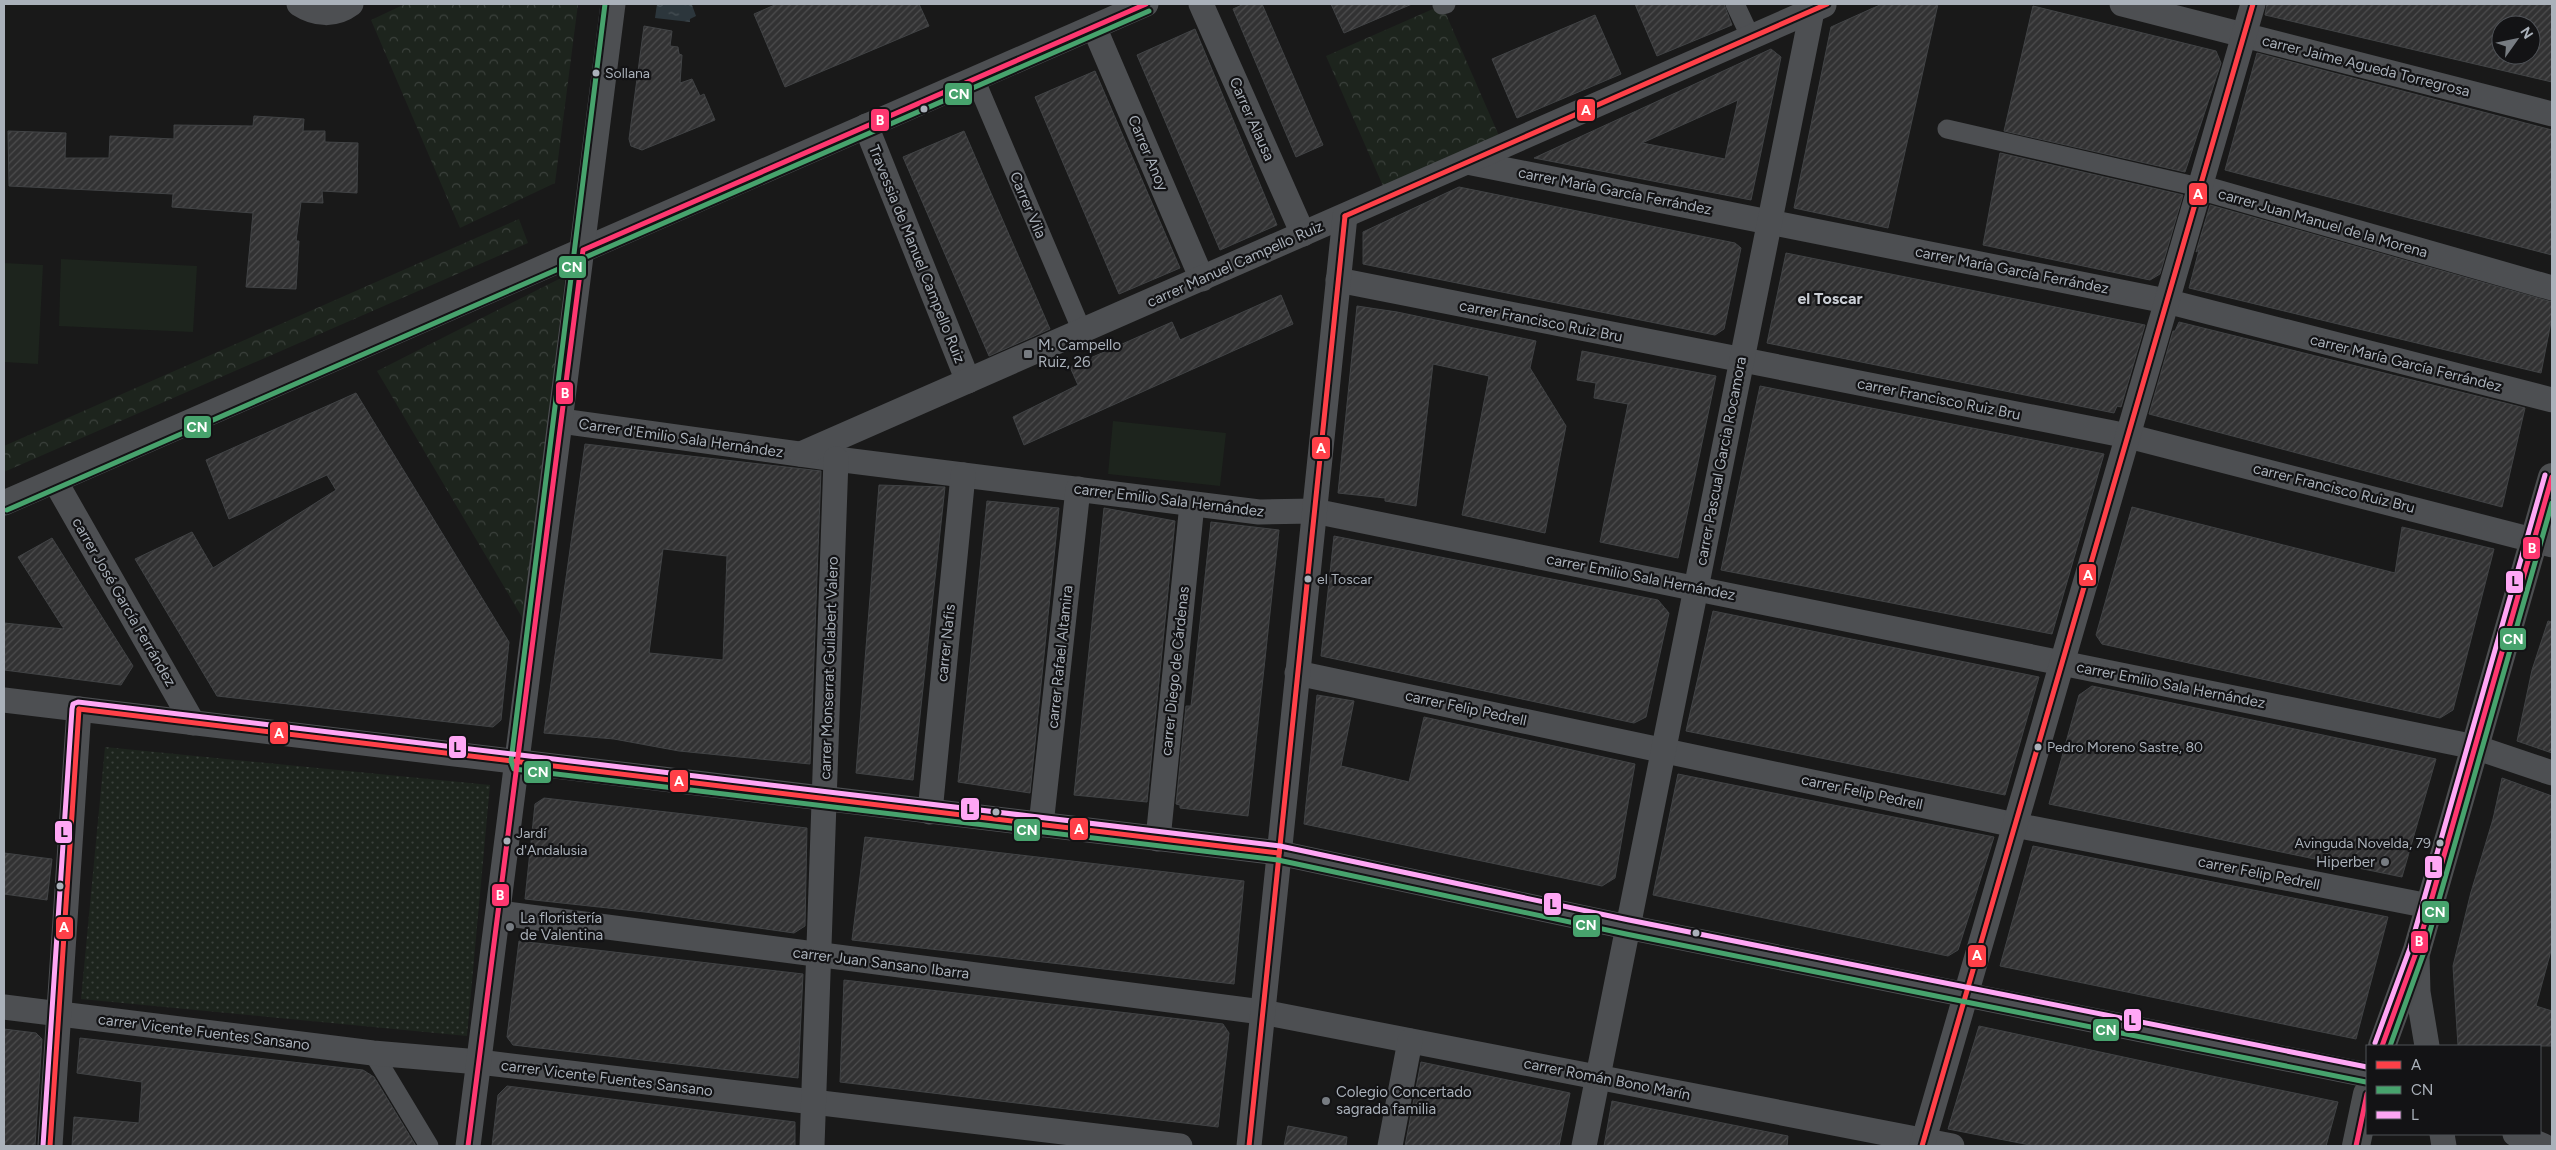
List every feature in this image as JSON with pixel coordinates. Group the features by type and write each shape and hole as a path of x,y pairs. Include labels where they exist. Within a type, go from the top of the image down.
{"main road":[{"path":"2382,1045 2417,950 2475,747 2543,542 2552,477"},
{"path":"2356,1146 2366,1099"}],"street":[{"path":"299,4 309,10 322,13 334,12 351,4"},
{"path":"473,1140 479,1062 613,4"},
{"path":"4,503 1146,4"},
{"name":"Carrer Alausa","path":"1202,4 1303,234"},
{"path":"1735,4 1750,36"},
{"name":"carrer Jaime Agueda Torregrosa","path":"2122,4 2552,114"},
{"path":"1923,1143 2253,4"},
{"name":"carrer Manuel Campello Ruiz","path":"801,454 1750,36 1820,7"},
{"name":"carrer Pascual Garcia Rocamora","path":"1584,1146 1769,222 1820,7"},
{"name":"Carrer Anoy","path":"1094,27 1202,278"},
{"name":"Carrer Vila","path":"975,79 1082,331"},
{"name":"Travessia de Manuel Campello Ruiz","path":"866,126 968,381"},
{"name":"carrer Juan Manuel de la Morena","path":"1947,129 2200,188 2552,288"},
{"name":"carrer María García Ferrández","path":"1467,162 2166,301 2552,400"},
{"path":"1249,1146 1345,216"},
{"name":"carrer Francisco Ruiz Bru","path":"1338,280 2128,436 2543,542"},
{"name":"Carrer d'Emilio Sala Hernández","path":"561,421 801,454"},
{"path":"846,460 851,452 852,441 861,428"},
{"name":"carrer Emilio Sala Hernández","path":"801,454 1259,512 1314,511 2475,747 2552,773"},
{"name":"carrer Monserrat Guilabert Valero","path":"812,1146 824,799 846,460"},
{"name":"carrer Nafis","path":"930,812 963,475"},
{"name":"carrer José García Ferrández","path":"55,481 193,723"},
{"name":"carrer Rafael Altamira","path":"1041,825 1078,490"},
{"name":"carrer Diego de Cárdenas","path":"1158,839 1192,504"},
{"name":"carrer Felip Pedrell","path":"1298,673 2015,825 2429,906"},
{"path":"4,700 1279,853 1627,927 2366,1076"},
{"path":"50,1146 79,709"},
{"name":"carrer Juan Sansano Ibarra","path":"499,913 1262,1012"},
{"path":"2417,950 2419,1002 2427,1045"},
{"name":"carrer Vicente Fuentes Sansano","path":"4,1007 373,1053 479,1062 1180,1146"},
{"name":"carrer Román Bono Marín","path":"1262,1012 1923,1143 1952,1146"},
{"path":"1390,1146 1410,1041"},
{"path":"373,1053 430,1146"},
{"path":"2517,1135 2544,1146"}],"green space":[{"path":"405,4 578,4 555,183 460,228 371,20"},
{"path":"1442,5 1503,145 1387,195 1326,56"},
{"path":"519,219 528,243 4,472 4,446"},
{"path":"61,259 197,266 193,332 59,326"},
{"path":"4,263 43,265 38,364 4,362"},
{"path":"565,276 526,624 377,371"},
{"path":"1113,421 1226,433 1220,486 1108,474"},
{"name":"Jardí d'Andalusia","path":"105,747 490,785 467,1036 81,999"}],"water":[{"path":"657,4 692,5 696,16 690,19 690,22 655,18"}],"building":[{"path":"777,4 919,4 929,26 785,87 754,14"},
{"path":"1244,4 1262,4 1323,145 1296,157 1233,9"},
{"path":"1331,4 1412,4 1344,33"},
{"path":"1635,4 1724,4 1732,25 1657,56"},
{"path":"1882,4 1938,4 1888,228 1794,208 1831,27"},
{"path":"2267,4 2552,4 2552,82 2265,15"},
{"path":"2033,6 2216,51 2221,63 2185,172 2004,131"},
{"path":"1595,15 1621,74 1517,118 1492,59"},
{"path":"644,26 672,31 670,46 678,47 679,54 682,55 680,83 692,79 700,96 704,94 715,120 642,150 631,146 629,139"},
{"path":"1195,29 1277,225 1220,250 1137,55"},
{"path":"1771,49 1781,57 1751,200 1534,158","holes":["1738,100 1725,159 1642,143"]},
{"path":"2257,53 2552,130 2552,255 2225,170"},
{"path":"1095,71 1180,268 1119,294 1035,97"},
{"path":"254,116 304,119 303,131 325,131 325,142 358,143 357,193 322,191 323,203 301,202 296,241 299,241 296,289 246,287 253,213 172,207 173,194 9,186 8,131 66,133 65,158 109,158 110,136 174,139 174,125 253,126"},
{"path":"964,131 1050,329 989,356 903,157"},
{"path":"2000,153 2183,195 2160,274 2150,280 1983,245"},
{"path":"1459,187 1735,243 1741,248 1724,329 1715,335 1363,264 1363,232"},
{"path":"2210,205 2552,302 2552,317 2541,373 2189,288 2199,250 2196,252"},
{"path":"1786,253 2145,325 2121,407 2117,406 2114,413 1767,343"},
{"path":"1281,295 1293,324 1024,445 1013,417 1078,385 1070,367 1172,322 1180,340"},
{"path":"1357,306 1397,312 1536,341 1530,368 1566,426 1545,533 1462,515 1489,376 1433,364 1416,506 1385,501 1385,498 1338,493"},
{"path":"2179,322 2525,408 2502,507 2149,414 2173,331 2175,331"},
{"path":"1582,351 1716,376 1678,558 1600,542 1628,404 1594,398 1596,383 1577,380"},
{"path":"1760,386 2104,454 2052,634 1721,570"},
{"path":"356,393 509,642 501,720 493,727 217,696 135,559 192,532 213,568 336,490 327,475 229,519 206,460"},
{"path":"585,444 821,471 810,764 679,751 614,739 544,733","holes":["663,549 727,556 723,660 649,653"]},
{"path":"879,485 945,487 913,780 856,773"},
{"path":"987,501 1059,508 1030,793 958,782"},
{"path":"2132,507 2395,573 2402,527 2494,549 2453,710 2440,718 2102,644 2096,635"},
{"path":"1104,508 1175,521 1147,802 1074,795"},
{"path":"1211,522 1279,530 1248,816 1180,808 1180,805 1176,804 1186,706 1191,706"},
{"path":"1334,536 1658,600 1669,613 1646,717 1634,723 1321,656"},
{"path":"52,538 133,666 121,685 4,670 4,623 64,629 18,557"},
{"path":"1713,611 2039,677 2005,795 1686,731"},
{"path":"2548,621 2552,622 2552,753 2517,741 2532,670"},
{"path":"2092,686 2436,759 2402,877 2049,804 2079,695"},
{"path":"1317,695 1354,701 1341,766 1409,782 1424,717 1635,764 1615,878 1602,886 1304,824"},
{"path":"1678,774 1994,837 1958,950 1948,956 1653,895"},
{"path":"2502,778 2552,796 2552,947 2536,1006 2552,1011 2552,1046 2458,1045 2453,966 2471,892 2493,819"},
{"path":"544,798 807,828 805,926 794,933 645,912 525,899 535,804"},
{"path":"865,837 1244,881 1234,984 852,940"},
{"path":"2033,846 2388,917 2356,1039 2000,966"},
{"path":"4,853 52,859 47,900 4,894"},
{"path":"519,941 803,974 798,1078 513,1045 507,1037"},
{"path":"844,980 1223,1024 1229,1033 1218,1127 840,1082"},
{"path":"1979,1026 2338,1102 2326,1146 2035,1146 1948,1129"},
{"path":"4,1029 36,1033 42,1039 35,1146 4,1146"},
{"path":"80,1038 363,1070 374,1077 416,1146 72,1146 74,1117 139,1123 142,1082 77,1073"},
{"path":"1421,1062 1570,1093 1559,1146 1405,1146"},
{"path":"507,1086 795,1122 795,1146 492,1146 498,1095"},
{"path":"1612,1101 1788,1136 1787,1146 1604,1146"},
{"path":"1288,1126 1347,1137 1346,1146 1284,1146"}],"transit line":[{"name":"CN","path":"605,4 511,761 514,769 1278,860 1626,934 2366,1082"},
{"name":"B","path":"468,1146 583,250 1146,4"},
{"name":"A","path":"1345,216 1827,4"},
{"name":"A","path":"1922,1146 2253,4"},
{"name":"CN","path":"7,510 1149,11"},
{"name":"A","path":"1249,1146 1345,216"},
{"name":"L","path":"2375,1043 2410,948 2545,475"},
{"name":"B","path":"2382,1045 2417,950 2552,477"},
{"name":"CN","path":"2390,1045 2424,952 2552,503"},
{"name":"L","path":"43,1146 72,709 73,704 78,702 1280,846 1629,920 2366,1067"},
{"name":"A","path":"79,709 1279,853"},
{"name":"A","path":"50,1146 79,709"},
{"name":"B","path":"2356,1146 2366,1099"}],"place":[{"name":"Sollana","path":"596,73"},
{"name":"M. Campello Ruiz, 26","path":"1028,354"},
{"name":"el Toscar","path":"1308,579"},
{"name":"Pedro Moreno Sastre, 80","path":"2038,747"},
{"name":"Jardí d'Andalusia","path":"507,841"},
{"name":"Avinguda Novelda, 79","path":"2440,843"},
{"name":"Hiperber","path":"2385,862"},
{"name":"La floristería de Valentina","path":"510,927"},
{"name":"Colegio Concertado sagrada familia","path":"1326,1101"}],"district":[{"name":"el Toscar","path":"1830,298"}]}
